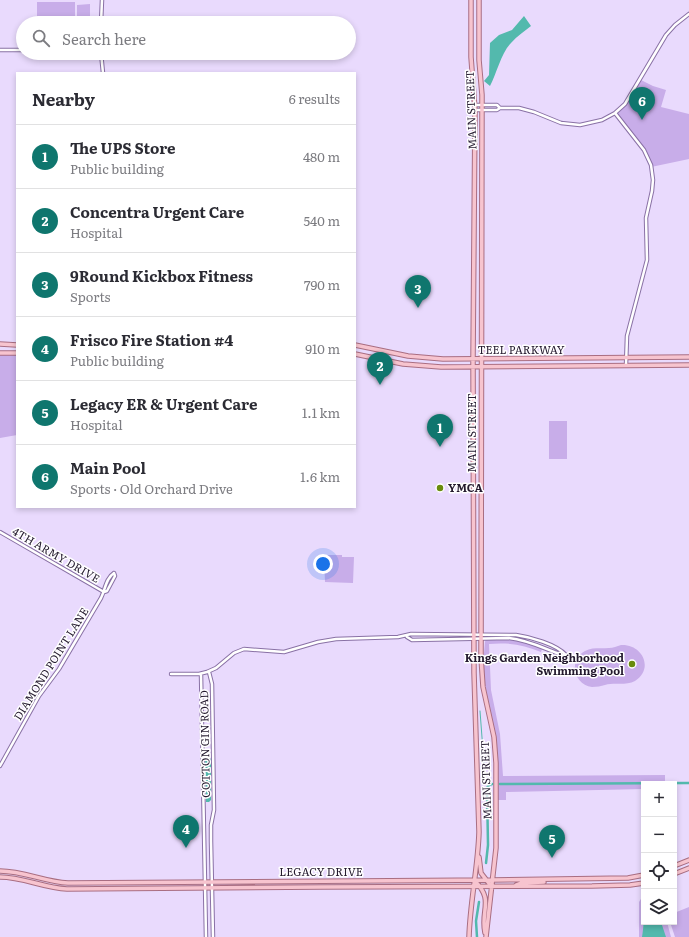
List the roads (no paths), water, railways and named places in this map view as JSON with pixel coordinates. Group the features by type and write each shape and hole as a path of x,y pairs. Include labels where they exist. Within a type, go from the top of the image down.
{"main road":[{"name":"MAIN STREET","path":"469,937 470,911 479,832 478,769 475,725 474,637 473,359 475,105 471,57 471,0"},
{"name":"MAIN STREET","path":"479,0 478,60 482,108 481,636 483,687 494,738 496,763 496,833 486,936"},
{"path":"474,252 481,252"},
{"path":"474,301 482,300"},
{"path":"0,344 16,345"},
{"name":"TEEL PARKWAY","path":"356,345 386,353 425,358 482,359 689,357"},
{"path":"0,353 16,353"},
{"path":"385,361 386,353"},
{"name":"TEEL PARKWAY","path":"356,354 385,361 424,367 689,365"},
{"path":"424,367 425,358"},
{"path":"572,358 572,365"},
{"path":"474,417 481,418"},
{"path":"474,584 481,584"},
{"path":"479,832 480,869 482,876 491,886"},
{"path":"677,865 689,860"},
{"path":"677,873 689,868"},
{"name":"LEGACY DRIVE","path":"0,871 22,873 49,881 63,883 492,880 592,886 641,883"},
{"name":"LEGACY DRIVE","path":"0,877 17,879 45,887 62,889 473,887 513,886 592,878 628,878 641,876"},
{"path":"592,878 592,886"},
{"path":"424,880 424,887"},
{"path":"474,880 481,886 486,897 484,927 486,936"},
{"path":"275,881 276,887"},
{"path":"322,881 322,887"},
{"path":"372,881 372,887"}],"street":[{"path":"101,16 102,0"},
{"path":"475,105 482,108 497,110 500,108 519,108 561,123 573,125 596,122 615,113 625,104 666,35 675,25 689,14"},
{"path":"0,50 16,50"},
{"path":"102,60 103,72"},
{"path":"475,110 482,108"},
{"path":"615,113 644,150 651,165 654,180 646,218 647,260 627,336 626,365"},
{"name":"4TH ARMY DRIVE","path":"0,532 104,592"},
{"name":"DIAMOND POINT LANE","path":"0,766 39,696 59,669 104,592 104,589 112,574 114,573 115,576 107,591 104,592"},
{"path":"171,674 201,674 209,672 234,653 244,650 284,652 318,642 336,639 406,636 411,634 437,634 474,637"},
{"path":"437,634 437,639"},
{"path":"406,636 412,640 481,636 520,639 575,659"},
{"name":"COTTON GIN ROAD","path":"209,672 213,698 214,810 211,825 213,937"},
{"name":"COTTON GIN ROAD","path":"201,674 202,803 205,841 206,937"},
{"path":"205,841 211,841"},
{"path":"205,856 211,856"}],"waterway":[{"path":"480,711 485,777 486,782 489,785"},
{"path":"500,784 689,783"},
{"path":"486,863 488,845 487,788 492,784"},
{"path":"477,937 476,921 479,902"}],"place":[{"name":"Main Pool","path":"642,120"},
{"name":"9Round Kickbox Fitness","path":"418,308"},
{"name":"Concentra Urgent Care","path":"380,385"},
{"name":"The UPS Store","path":"440,447"},
{"name":"YMCA","path":"440,488"},
{"name":"Kings Garden Neighborhood Swimming Pool","path":"632,664"},
{"name":"Frisco Fire Station #4","path":"186,848"},
{"name":"Legacy ER & Urgent Care","path":"552,858"}]}
